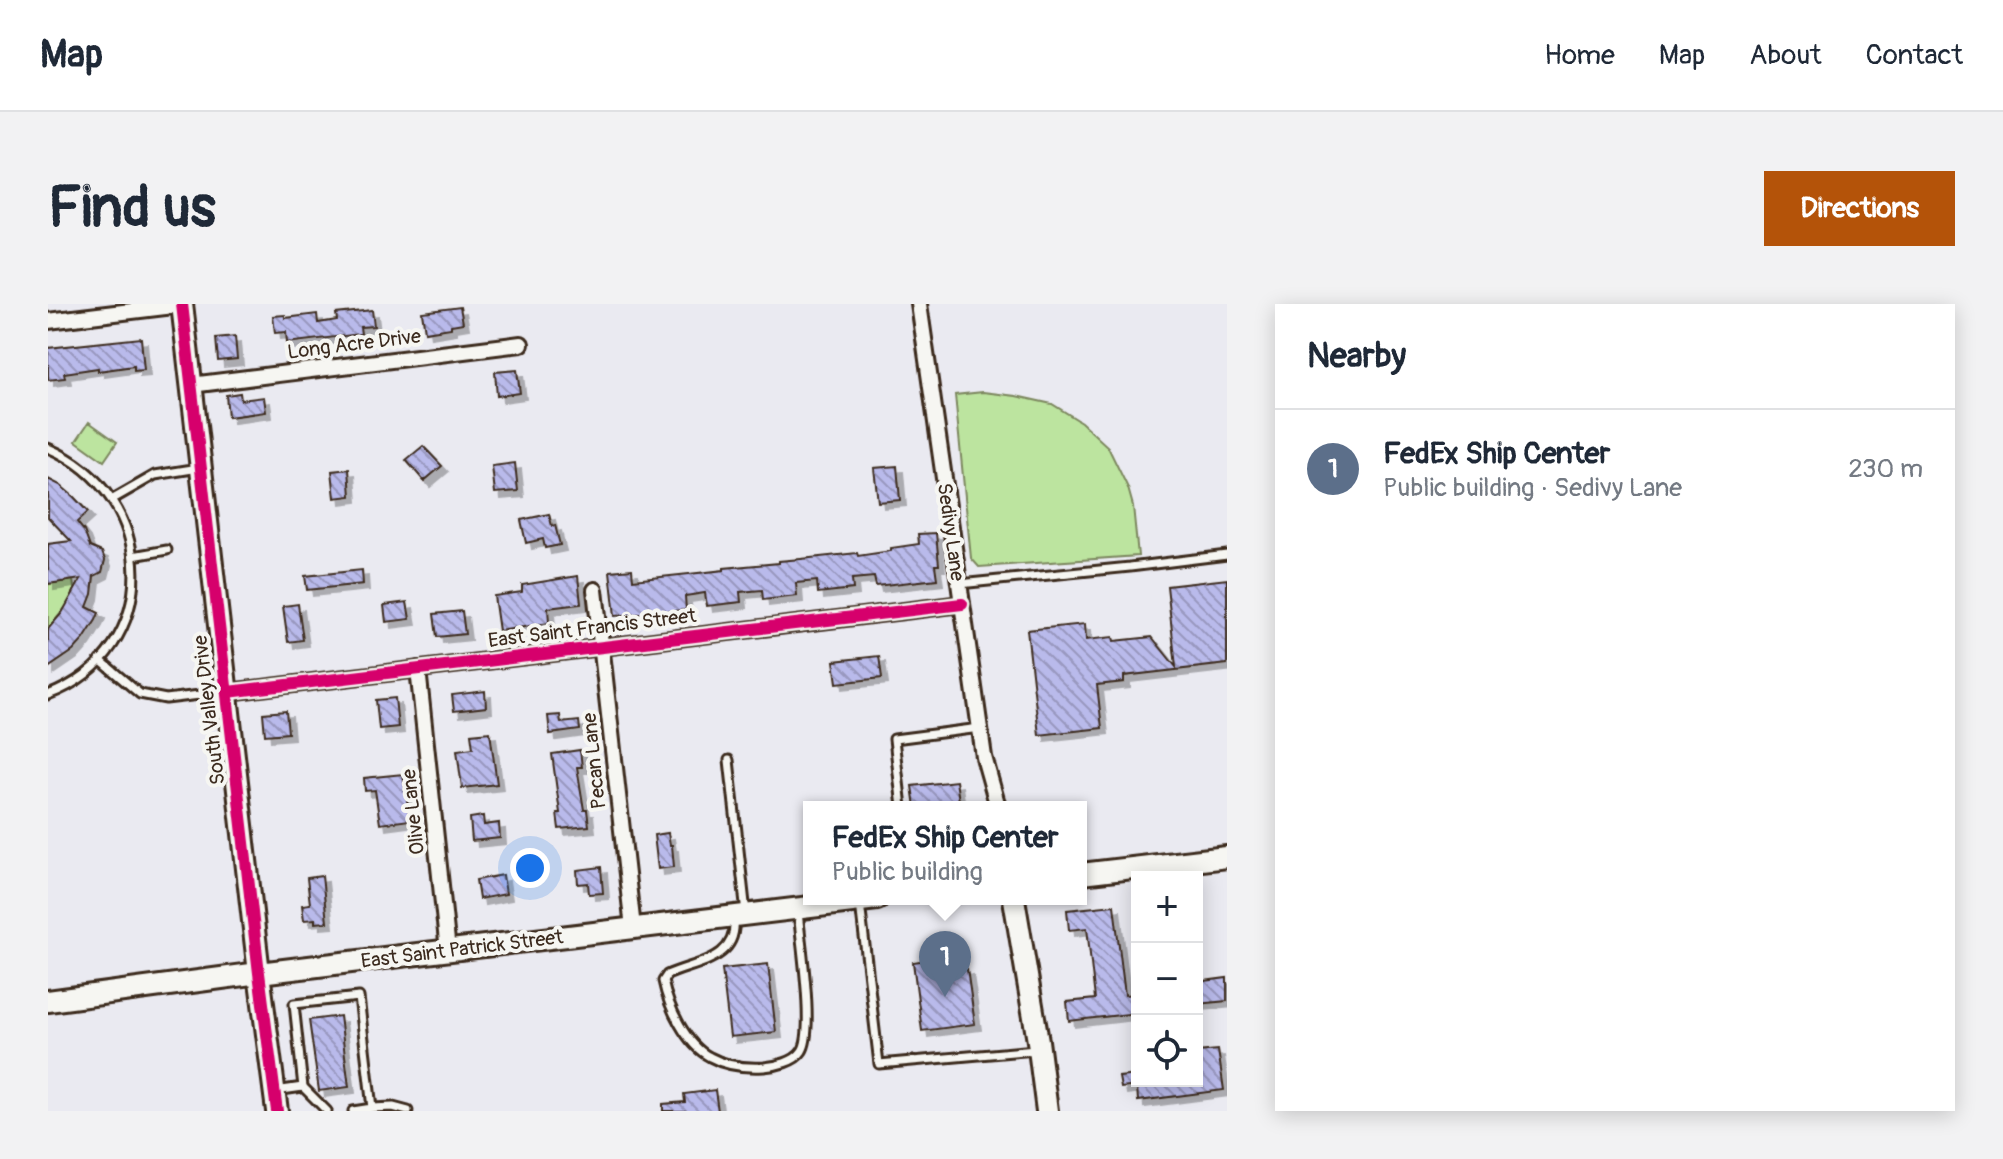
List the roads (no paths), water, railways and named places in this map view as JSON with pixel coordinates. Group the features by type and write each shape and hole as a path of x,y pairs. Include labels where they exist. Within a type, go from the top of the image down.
{"street":[{"name":"Sedivy Lane","path":"919,304 984,757 996,801"},
{"path":"48,321 182,305"},
{"name":"South Valley Drive","path":"182,305 276,1101"},
{"name":"Long Acre Drive","path":"191,385 521,344"},
{"name":"Pecan Lane","path":"595,590 633,928"},
{"name":"East Saint Francis Street","path":"228,692 962,604"},
{"name":"Olive Lane","path":"418,669 448,951"},
{"path":"1087,873 1227,857"},
{"name":"East Saint Patrick Street","path":"48,1001 824,905"},
{"path":"1015,905 1047,1111"}],"lane":[{"path":"48,448 74,460 94,476 113,499 129,535 134,578 128,612 100,660 70,685 48,695"},
{"path":"113,499 155,475 201,467"},
{"path":"133,556 167,550"},
{"path":"959,584 1227,555"},
{"path":"100,660 140,694 166,699 228,692"},
{"path":"901,801 894,739 980,728"},
{"path":"729,760 740,915 735,933 716,957 667,975 663,981 678,1022 697,1048 710,1058 755,1068 774,1066 802,1052 808,1021 798,908"},
{"path":"868,905 879,1064 1039,1050"},
{"path":"327,1111 303,1087 294,1004 359,997 372,1108"},
{"path":"276,1101 303,1087"},
{"path":"353,1111 393,1107 408,1111"}],"place":[{"name":"FedEx Ship Center","path":"945,997"}]}
